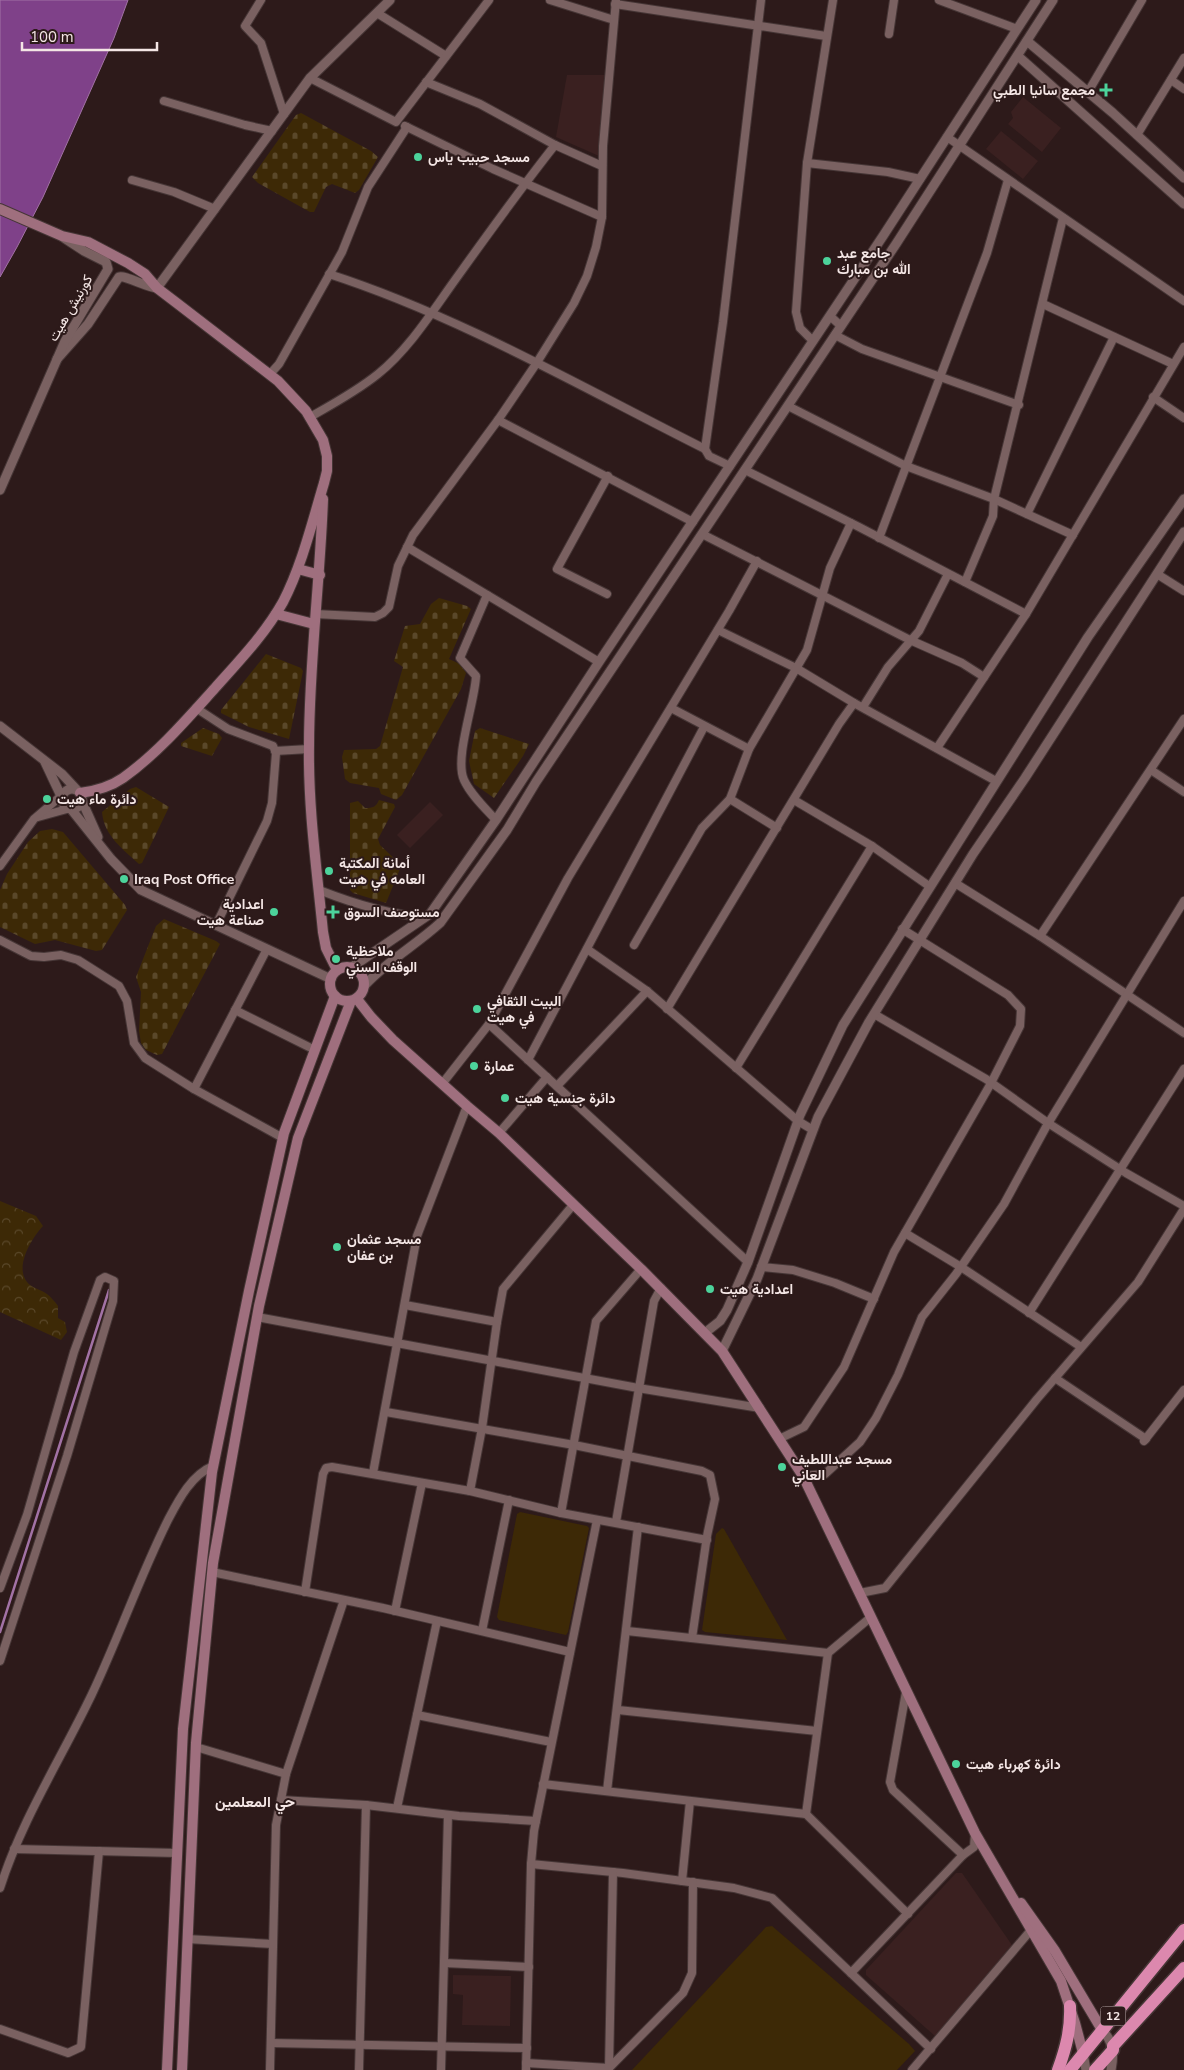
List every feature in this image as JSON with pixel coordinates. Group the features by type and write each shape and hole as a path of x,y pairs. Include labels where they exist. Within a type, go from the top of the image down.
{"highway":[{"name":"12","path":"1070,2070 1184,1930"},
{"name":"12","path":"1095,2070 1112,2050 1113,2046 1184,1968"},
{"path":"1058,2070 1067,2045 1071,2024 1070,2006"}],"main road":[{"path":"0,209 62,236 88,242 145,274 157,288 270,374 310,417 320,434 327,456 327,471 324,483 298,569 276,614 259,639 161,745 123,778 107,786 79,794"},
{"path":"324,483 309,749 324,940 334,974 331,988 335,996 343,1001 354,1000"},
{"path":"298,569 320,575"},
{"path":"276,614 315,619"},
{"path":"182,2070 196,1748 212,1572 257,1317 298,1138 354,1000 364,990 365,985 362,974 352,968 342,968 334,974"},
{"path":"167,2070 183,1729 213,1466 283,1138 335,996"},
{"path":"354,1000 393,1040 466,1106 500,1133 706,1332 722,1351 803,1476 975,1833 1061,1981 1083,2053"},
{"path":"221,1424 237,1426"},
{"path":"997,1873 1033,1918 1102,2030"}],"street":[{"path":"261,0 246,26 260,43 284,114"},
{"path":"157,288 310,78 390,0"},
{"path":"396,122 489,0"},
{"path":"550,0 614,20"},
{"path":"705,449 723,322 761,0"},
{"path":"813,341 800,328 796,312 807,163 833,0"},
{"path":"889,34 894,0"},
{"path":"939,0 1017,29"},
{"path":"352,968 430,914 496,820 830,316 1036,0"},
{"path":"365,985 378,971 429,934 440,923 507,830 835,336 1053,0"},
{"path":"1088,92 1142,0"},
{"path":"315,619 375,617 383,614 389,607 398,566 421,523 498,420 574,303 587,276 596,247 602,217 602,166 616,2 826,36"},
{"path":"377,13 446,56"},
{"path":"1027,41 1138,135 1184,178"},
{"path":"1018,56 1184,204"},
{"path":"1138,135 1184,58"},
{"path":"310,78 396,122 602,217"},
{"path":"1171,80 1184,89"},
{"path":"426,82 480,104 555,145 602,166"},
{"path":"164,101 245,125 272,130"},
{"path":"270,374 278,364 342,252 368,187 407,127"},
{"path":"947,137 1184,301"},
{"path":"310,417 377,375 391,362 431,313 525,183 555,145"},
{"path":"807,163 888,172 920,179"},
{"path":"132,180 174,192 215,209"},
{"path":"879,538 987,253 1008,180"},
{"path":"965,582 993,516 994,499 1019,405 1063,218"},
{"name":"كورنيش هيت","path":"0,490 56,359 74,324 108,269 104,261 84,251 62,236"},
{"path":"329,274 374,289 431,313 705,449 709,456 730,466"},
{"name":"كورنيش هيت","path":"56,359 88,324 119,277 124,276 144,285 157,288"},
{"path":"1043,304 1173,364"},
{"path":"830,316 841,326"},
{"path":"835,336 862,349 1019,405"},
{"path":"1028,514 1114,336"},
{"path":"937,748 1026,614 1184,347"},
{"path":"1153,397 1184,418"},
{"path":"788,406 906,466 994,499 1073,534"},
{"path":"498,420 608,476 692,522"},
{"path":"745,470 1026,614"},
{"path":"608,476 557,570 608,594"},
{"path":"706,1332 720,1321 727,1310 748,1262 798,1121 843,1024 1088,637 1184,499"},
{"path":"634,945 702,828 730,799 749,749 807,650 821,594 830,568 851,523"},
{"path":"722,1351 762,1267 818,1117 874,1014 954,883 1184,532"},
{"path":"702,534 910,640 962,663 984,677"},
{"path":"407,547 599,662"},
{"path":"442,1084 489,1024 568,878 718,630 757,561"},
{"path":"863,708 888,667 919,631 948,574"},
{"path":"1156,574 1184,591"},
{"path":"487,595 460,658 476,676 476,689 464,744 462,767 463,778 469,790 496,820"},
{"path":"718,630 796,668 854,703 996,782"},
{"path":"667,1009 854,703"},
{"path":"196,708 228,729 273,746 275,751 276,768 273,795 267,821 216,925"},
{"path":"671,708 749,749"},
{"path":"1040,936 1184,719"},
{"path":"0,726 62,774 79,794 103,848"},
{"path":"528,1060 704,727"},
{"path":"275,751 309,749"},
{"path":"44,759 62,796 63,805 69,809 111,859 141,890 267,949 334,974"},
{"path":"1150,770 1184,792"},
{"path":"0,866 34,819 62,796 67,789 79,794"},
{"path":"34,819 76,808 79,794"},
{"path":"730,799 777,828"},
{"path":"794,800 872,846 929,886"},
{"path":"736,1068 872,846"},
{"path":"954,883 1040,936 1184,1033"},
{"path":"319,890 341,899 405,916 425,917"},
{"path":"803,1476 825,1474 860,1442 876,1418 898,1375 922,1317 961,1267 1004,1204 1048,1123 1184,901"},
{"path":"779,1439 804,1427 844,1367 894,1252 991,1084 1020,1026 1020,1010 1008,995 902,929"},
{"path":"0,940 31,956 61,955 78,960 119,986 128,1001 134,1043 138,1051 145,1058 194,1089 283,1138"},
{"path":"194,1089 267,949"},
{"path":"587,949 647,991 798,1121 813,1130"},
{"path":"557,1086 647,991"},
{"path":"235,1010 315,1050"},
{"path":"860,1594 885,1588 1055,1378 1138,1282 1184,1207 1048,1123 991,1084 874,1014"},
{"path":"489,1024 748,1262"},
{"path":"1029,1313 1119,1168 1184,1069"},
{"path":"500,1133 547,1077"},
{"path":"373,1473 386,1412 417,1236 466,1106"},
{"path":"470,1491 482,1428 503,1289 573,1205"},
{"path":"905,1233 961,1267 1081,1347"},
{"path":"762,1267 793,1270 835,1283 874,1299"},
{"path":"561,1512 596,1322 641,1269"},
{"path":"0,1588 27,1515 74,1352 100,1280 105,1277 114,1281 113,1301 67,1456 0,1660"},
{"path":"616,1522 654,1301 661,1288"},
{"path":"405,1305 497,1322"},
{"path":"257,1317 638,1388 760,1408"},
{"path":"1055,1378 1145,1440 1184,1390"},
{"path":"386,1412 574,1444 702,1470 710,1475 715,1499 692,1638"},
{"path":"0,1888 14,1849 39,1795 92,1694 168,1520 193,1480 202,1471 213,1466"},
{"path":"305,1592 323,1474 326,1468 332,1467 470,1491 597,1520 707,1540"},
{"path":"395,1611 422,1483"},
{"path":"482,1631 509,1500"},
{"path":"597,1520 536,1821 532,1864 526,2066 607,2069 683,1993 692,1973 694,1882"},
{"path":"607,1791 638,1527"},
{"path":"212,1572 395,1611 570,1652"},
{"path":"270,2070 276,1825 286,1774 344,1600"},
{"path":"806,1814 828,1653 871,1617"},
{"path":"396,1808 437,1621"},
{"path":"627,1631 828,1653"},
{"path":"906,1692 890,1782 893,1790 963,1856"},
{"path":"618,1710 817,1731"},
{"path":"417,1715 551,1742"},
{"path":"196,1748 286,1774"},
{"path":"543,1784 806,1814 908,1914"},
{"path":"281,1800 366,1805 448,1815 536,1821"},
{"path":"682,1881 690,1800"},
{"path":"359,2070 366,1805"},
{"path":"441,2070 448,1815"},
{"path":"851,1973 963,1856 974,1847 975,1833"},
{"path":"14,1849 177,1853"},
{"path":"0,2029 68,2053 81,2047 99,1851"},
{"path":"532,1864 694,1882 734,1888 772,1898 931,2049"},
{"path":"607,2069 613,1872"},
{"path":"912,2070 1031,1930"},
{"path":"187,1939 273,1944"},
{"path":"444,1963 529,1967"},
{"path":"1102,2030 1113,2046 1110,2070"},
{"path":"271,2043 527,2048"},
{"path":"1083,2053 1086,2070"}],"shaded area":[{"path":"0,0 128,0 114,38 43,197 0,277"},
{"path":"567,75 606,75 599,156 556,137"},
{"path":"1023,97 1061,128 1042,152 1008,124 1013,118 1011,112"},
{"path":"1001,131 1038,161 1023,179 986,149"},
{"path":"430,802 443,815 410,848 397,835"},
{"path":"956,1873 962,1873 1014,1948 939,2035 935,2036 866,1975 866,1970"},
{"path":"453,1975 511,1976 510,2026 462,2025 463,1995 453,1994"}],"green space":[{"path":"301,113 371,151 378,157 359,190 355,193 332,184 326,187 314,212 310,212 258,183 252,177 296,115"},
{"path":"439,598 467,606 471,609 449,659 460,664 466,673 461,689 402,795 396,800 381,794 379,788 350,783 345,779 342,757 344,750 376,749 380,746 403,667 394,661 405,626 420,624 431,604"},
{"path":"266,654 301,668 303,671 289,739 249,727 221,713 221,710"},
{"path":"203,728 219,734 222,738 212,756 181,746 181,743"},
{"path":"480,728 529,744 494,798 474,784 469,761 475,731"},
{"path":"136,787 169,807 142,863 139,864 110,835 102,812 130,789"},
{"path":"379,800 394,804 395,807 378,839 380,845 400,864 400,869 386,903 353,893 350,890 350,803 358,801 365,808 370,808 374,807"},
{"path":"52,829 63,832 125,905 127,910 102,950 96,951 55,940 35,944 0,927 0,890 7,874 28,842 40,831"},
{"path":"164,919 220,944 162,1054 157,1055 146,1050 141,1043 139,1031 141,992 136,977 156,926"},
{"path":"0,1201 36,1216 43,1226 33,1239 25,1255 23,1271 25,1279 30,1285 47,1294 58,1306 58,1318 65,1322 67,1332 61,1340 0,1312"},
{"path":"520,1512 589,1528 566,1635 499,1620 497,1617 517,1514"},
{"path":"722,1528 787,1640 705,1632 702,1630 716,1534"},
{"path":"772,1926 909,2044 915,2051 897,2070 632,2070 766,1927"}],"waterway":[{"path":"0,1632 109,1290"}],"place":[{"name":"مجمع سانيا الطبي","path":"1106,90"},
{"name":"مسجد حبيب ياس","path":"418,157"},
{"name":"جامع عبد الله بن مبارك","path":"827,261"},
{"name":"دائرة ماء هيت","path":"47,799"},
{"name":"أمانة المكتبة العامه في هيت","path":"329,871"},
{"name":"Iraq Post Office","path":"124,879"},
{"name":"اعدادية صناعة هيت","path":"274,912"},
{"name":"مستوصف السوق","path":"333,912"},
{"name":"ملاحظية الوقف السني","path":"336,959"},
{"name":"البيت الثقافي في هيت","path":"477,1009"},
{"name":"عمارة","path":"474,1066"},
{"name":"دائرة جنسية هيت","path":"505,1098"},
{"name":"مسجد عثمان بن عفان","path":"337,1247"},
{"name":"اعدادية هيت","path":"710,1289"},
{"name":"مسجد عبداللطيف العاني","path":"782,1467"},
{"name":"دائرة كهرباء هيت","path":"956,1764"}],"district":[{"name":"حي المعلمين","path":"255,1802"}]}
